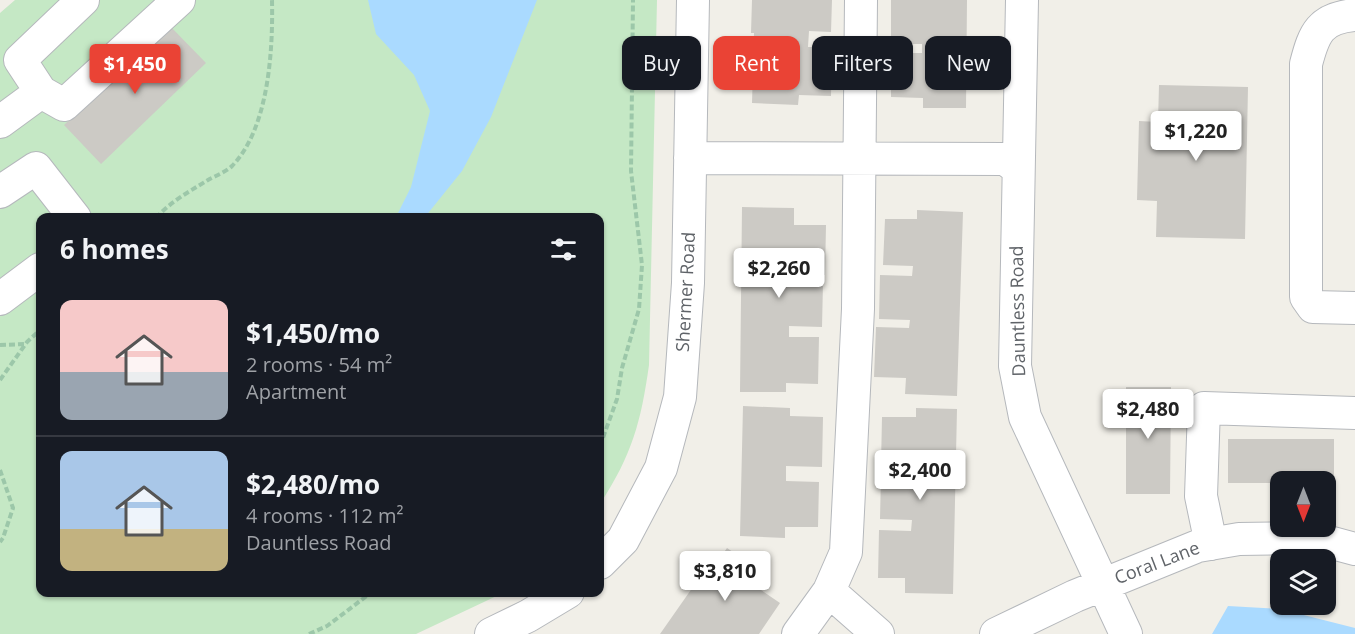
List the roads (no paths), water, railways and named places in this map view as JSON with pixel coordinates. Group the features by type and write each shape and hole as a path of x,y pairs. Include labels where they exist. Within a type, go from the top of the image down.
{"street":[{"path":"83,0 20,60 41,92 64,105 179,0"},
{"name":"Shermer Road","path":"604,559 623,540 661,468 680,397 688,283 693,0"},
{"path":"798,634 829,591 846,552 858,309 861,0"},
{"name":"Dauntless Road","path":"1022,0 1015,366 1025,417 1126,634"},
{"path":"1355,15 1330,19 1313,37 1306,64 1306,297 1313,308 1355,308"},
{"path":"0,122 41,92"},
{"path":"690,158 1005,159 1017,168"},
{"path":"0,192 36,168 71,213"},
{"path":"0,298 36,272"},
{"path":"1211,544 1201,496 1204,408 1355,413"},
{"name":"Coral Lane","path":"996,634 1102,585 1198,546 1246,539 1314,538 1355,549"},
{"path":"829,591 878,634"},
{"path":"491,634 559,597"}],"water":[{"path":"368,0 537,0 491,117 462,171 428,213 398,213 411,187 430,111 414,75 376,34"},
{"path":"1228,606 1270,608 1270,615 1304,615 1355,628 1355,634 1212,634"}]}
